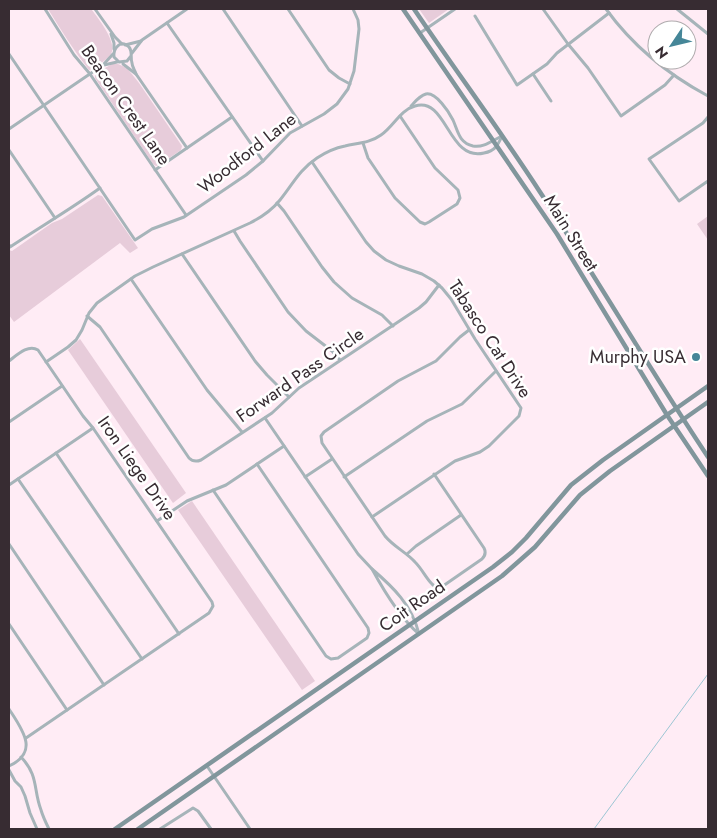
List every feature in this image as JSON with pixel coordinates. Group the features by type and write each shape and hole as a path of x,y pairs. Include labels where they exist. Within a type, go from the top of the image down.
{"main road":[{"name":"Main Street","path":"403,9 557,234 667,415 708,476"},
{"name":"Main Street","path":"414,9 564,229 708,457"},
{"path":"557,234 564,229"},
{"path":"610,322 619,316"},
{"name":"Coit Road","path":"114,829 499,562 526,538 571,485 603,460 708,386"},
{"name":"Coit Road","path":"138,829 502,576 535,547 580,495 610,471 708,402"}],"street":[{"name":"Beacon Crest Lane","path":"45,9 66,43 90,74 186,216"},
{"path":"95,9 118,41 130,48 132,65 136,74 187,148"},
{"path":"103,65 127,61 142,40 187,9"},
{"path":"223,9 302,126"},
{"path":"288,9 329,70 350,84"},
{"name":"Woodford Lane","path":"100,188 136,240 152,229 186,216 246,175 263,161 287,136 332,109 342,99 354,71 359,33 358,22 353,9"},
{"path":"420,33 455,9"},
{"path":"543,9 588,68 621,116 665,85 674,75"},
{"path":"606,9 639,46 674,75 708,96"},
{"path":"677,9 708,34"},
{"path":"475,16 517,85 547,64 557,53 609,13"},
{"path":"167,23 263,161"},
{"path":"110,31 114,44 115,58 136,74"},
{"path":"9,129 103,65 111,57 117,46 142,40"},
{"path":"9,54 100,188 64,213 9,246"},
{"path":"533,74 551,101"},
{"path":"46,362 76,340 87,316 99,302 131,279 153,266 260,218 277,203 298,175 312,162 336,148 363,143 382,134 417,99 424,95 429,94 436,98 454,122 459,136 467,144 481,146 502,136"},
{"path":"409,109 419,105 428,106 436,111 459,146 471,153 481,154 488,152 497,146 502,136"},
{"path":"442,120 449,114"},
{"path":"363,143 368,158 395,198 419,222 424,224 429,222 457,204 460,193 435,168 400,116"},
{"path":"155,170 232,117"},
{"path":"708,118 649,158 679,201 708,181"},
{"path":"9,150 55,218"},
{"name":"Tabasco Cat Drive","path":"312,162 374,251 392,263 422,274 439,285 451,299 469,330 520,406 519,416 489,446 480,452 457,459 434,474"},
{"path":"277,203 334,282 352,298 385,317 393,326"},
{"path":"234,230 288,312 306,331 332,351 340,360"},
{"path":"182,254 260,368 289,397"},
{"path":"131,279 207,390 242,432"},
{"name":"Forward Pass Circle","path":"87,316 100,327 189,458 195,461 201,460 265,418 299,388 421,307 439,285"},
{"path":"372,517 434,474 484,548 485,554 482,559 443,586 437,587 433,585 418,565 389,540 372,517 344,477 320,437 324,432 398,381 436,361 469,330"},
{"name":"Iron Liege Drive","path":"9,361 27,349 33,348 38,350 212,602 210,613 179,634"},
{"path":"344,477 427,421 458,406 496,371"},
{"path":"9,422 62,386"},
{"path":"265,418 358,554 395,590 416,620 419,634"},
{"path":"9,485 93,428"},
{"path":"157,521 187,500 226,485 284,446"},
{"path":"26,738 179,634 56,453"},
{"path":"305,477 332,459"},
{"path":"214,490 326,656 331,659 338,658 366,639 369,634 368,628 257,464"},
{"path":"18,478 142,659"},
{"path":"407,554 461,515"},
{"path":"9,544 104,685"},
{"path":"372,569 408,625 419,634"},
{"path":"9,624 67,710"},
{"path":"9,709 22,728 26,738 26,749 22,757 9,766"},
{"path":"22,757 31,769 40,809 49,829"},
{"path":"207,766 250,829"},
{"path":"9,770 14,781 21,787 26,796 30,813 37,829"},
{"path":"160,829 189,809 194,808 211,829"}],"shaded area":[{"path":"48,9 91,9 110,37 112,44 111,54 93,69 89,70"},
{"path":"419,9 449,9 429,23"},
{"path":"112,64 118,64 127,68 182,146 181,150 159,165 153,164 95,78 95,74"},
{"path":"98,195 102,196 138,248 130,253 120,243 14,322 9,315 9,250 12,251 52,223 62,219"},
{"path":"708,216 708,240 697,224"},
{"path":"80,339 186,493 173,503 68,350"},
{"path":"192,501 315,681 302,690 178,510"}],"waterway":[{"path":"594,829 708,674"}],"place":[{"name":"Murphy USA","path":"696,357"}]}
